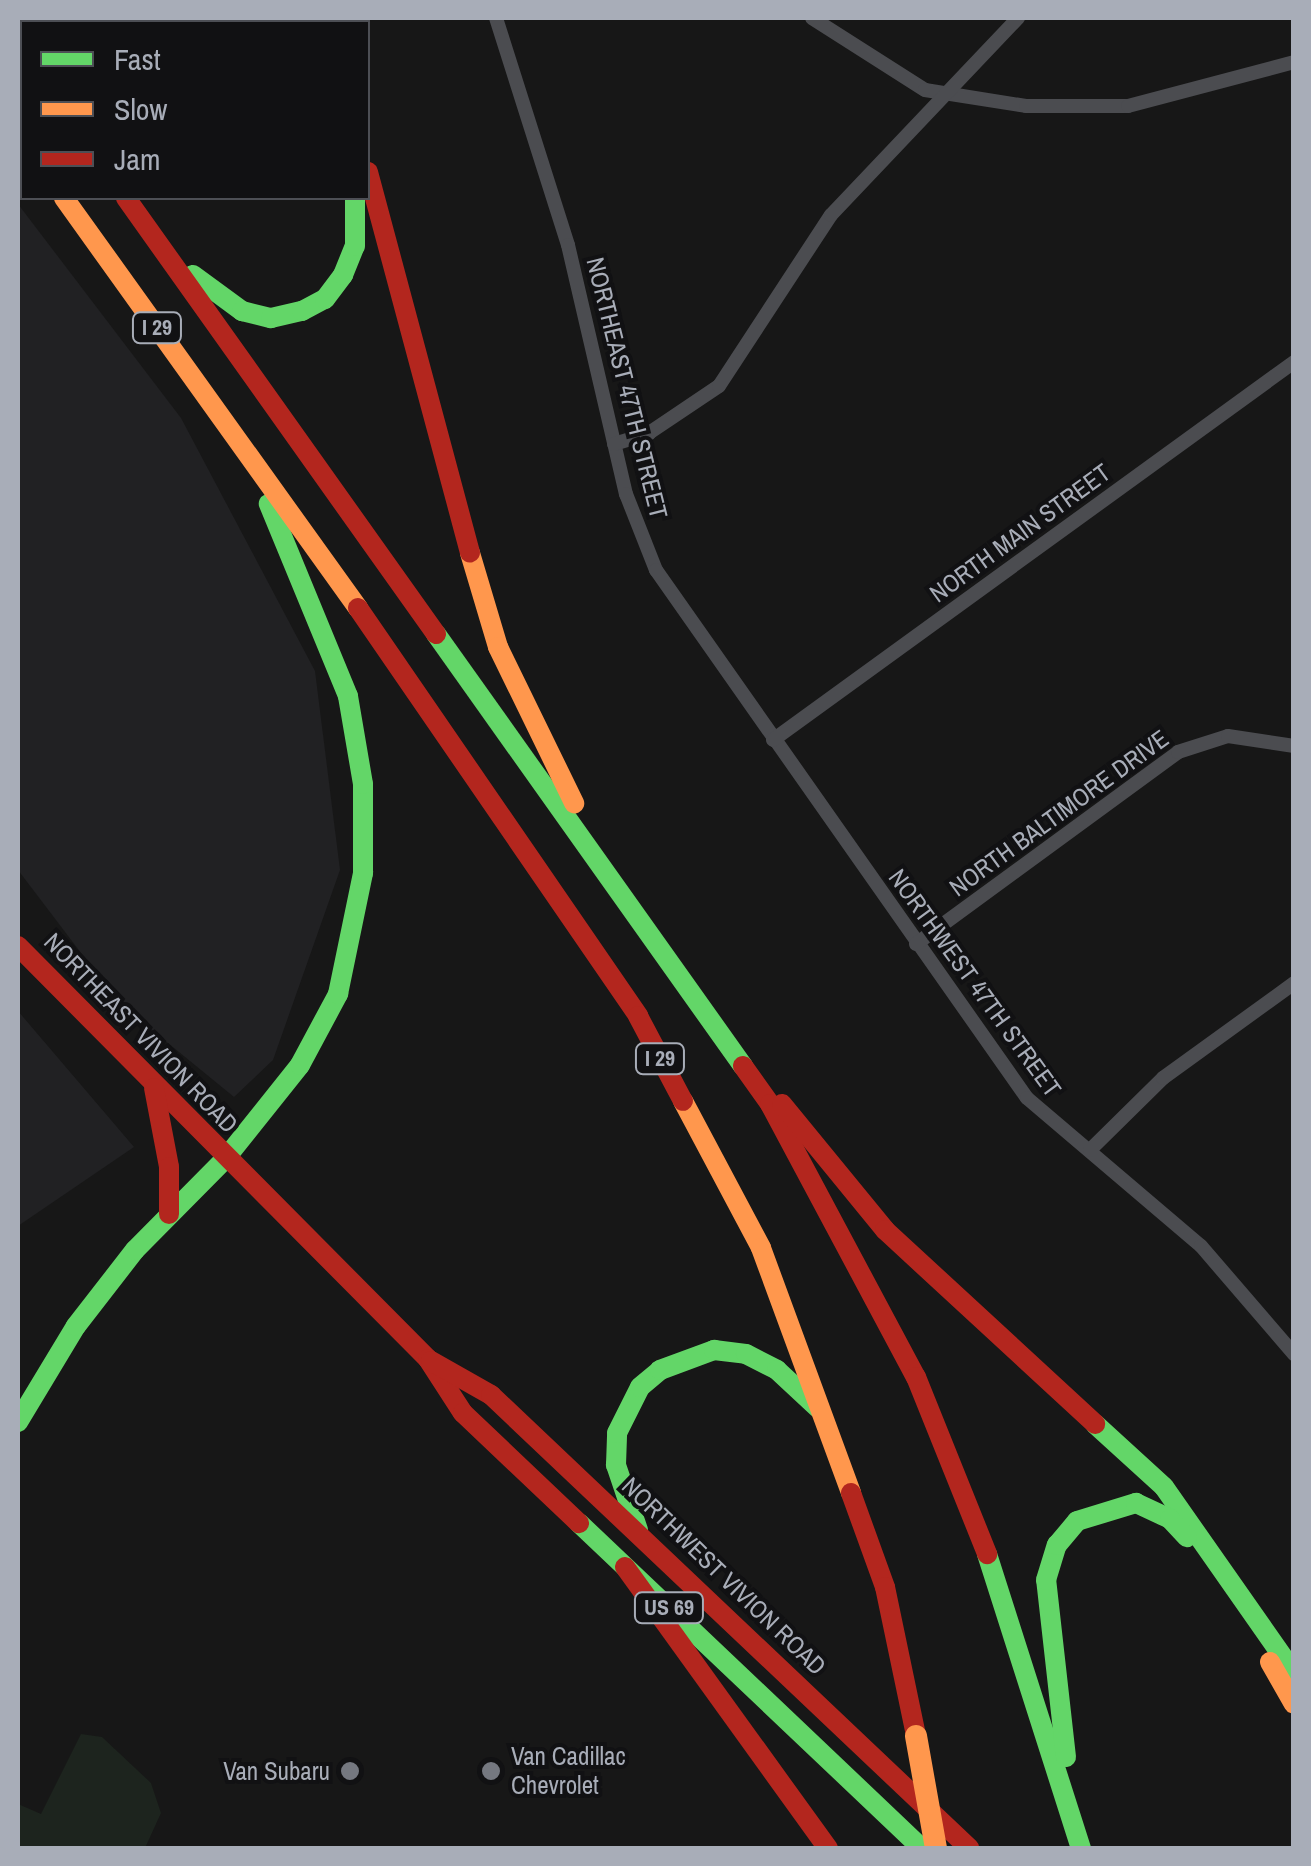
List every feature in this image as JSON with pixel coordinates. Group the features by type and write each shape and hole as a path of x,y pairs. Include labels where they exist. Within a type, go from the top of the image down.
{"main road":[{"path":"370,179 498,647 587,840"},
{"name":"I 29","path":"65,200 498,804 638,1016 761,1248 885,1588 936,1848"},
{"name":"I 29","path":"127,200 587,840 770,1104 916,1377 997,1578 1081,1848"},
{"path":"158,243 242,311 271,318 302,312 326,299 343,275 355,246 354,200"},
{"path":"18,1422 76,1326 169,1214 225,1159 300,1066 338,994 359,908 365,837 348,696 249,458"},
{"name":"NORTHEAST VIVION ROAD","path":"18,946 225,1159"},
{"path":"703,1007 885,1230 1164,1487 1294,1673"},
{"path":"154,1088 169,1167 169,1214"},
{"name":"NORTHWEST VIVION ROAD","path":"225,1159 428,1359 462,1412 921,1848"},
{"path":"638,1530 616,1465 617,1433 640,1387 660,1370 714,1350 746,1354 777,1370 824,1414"},
{"name":"NORTHWEST VIVION ROAD","path":"428,1359 491,1396 638,1530 969,1848"},
{"path":"1072,1811 1046,1580 1057,1545 1077,1521 1101,1509 1136,1503 1185,1534 1294,1704"},
{"path":"625,1567 828,1848"}],"street":[{"name":"NORTHEAST 47TH STREET","path":"496,18 568,245 630,507 656,570 774,740"},
{"path":"812,18 920,88 978,101 1128,106 1294,62"},
{"path":"614,444 649,433 718,386 804,249 1018,18"},
{"path":"970,69 978,101"},
{"path":"920,88 928,115"},
{"name":"NORTH MAIN STREET","path":"774,740 1294,362"},
{"name":"NORTH BALTIMORE DRIVE","path":"916,944 1178,752 1228,736 1294,746"},
{"name":"NORTHWEST 47TH STREET","path":"774,740 1027,1098 1202,1246 1294,1354"},
{"path":"1090,1150 1163,1078 1294,983"}],"shaded area":[{"path":"18,204 181,418 315,671 340,870 273,1060 234,1097 119,1003 18,870"},
{"path":"18,1011 134,1147 18,1226"},
{"path":"81,1734 102,1737 151,1783 161,1813 145,1848 18,1848 18,1804 41,1814"}],"traffic: fast":[{"path":"18,132 20,136"},
{"path":"193,275 242,311 271,318 302,311 325,299 343,275 355,246 355,200"},
{"path":"225,1159 300,1065 338,994 363,873 363,784 348,696 269,504"},
{"path":"436,634 743,1066"},
{"path":"18,1422 76,1326 135,1250 225,1159"},
{"path":"638,1530 616,1465 617,1433 640,1387 660,1370 714,1350 746,1354 777,1370 818,1408"},
{"path":"1095,1424 1164,1487 1294,1673"},
{"path":"1066,1757 1046,1580 1057,1545 1077,1521 1136,1503 1170,1519 1187,1537"},
{"path":"579,1523 921,1848"},
{"path":"987,1554 1081,1848"}],"traffic: slow":[{"path":"65,200 358,608"},
{"path":"470,553 498,647 574,803"},
{"path":"683,1101 761,1248 851,1493"},
{"path":"1270,1662 1294,1704"},
{"path":"916,1736 936,1848"}],"traffic: jam":[{"path":"18,42 20,46"},
{"path":"370,179 470,553"},
{"path":"127,200 436,634"},
{"path":"358,608 638,1016 683,1101"},
{"path":"18,946 428,1359 463,1413 579,1523"},
{"path":"743,1066 770,1104 916,1377 987,1554"},
{"path":"154,1088 169,1167 169,1214"},
{"path":"782,1104 885,1230 1095,1424"},
{"path":"431,1361 491,1395 969,1848"},
{"path":"851,1493 885,1587 916,1736"},
{"path":"625,1567 828,1848"}],"place":[{"name":"Van Subaru","path":"350,1771"},
{"name":"Van Cadillac Chevrolet","path":"491,1771"}]}
